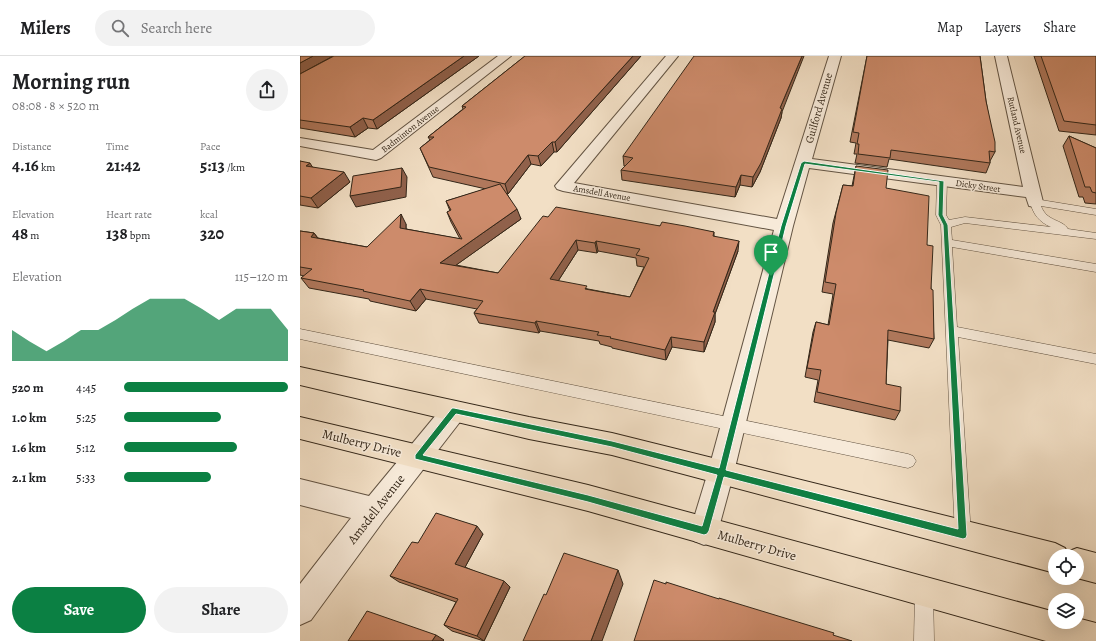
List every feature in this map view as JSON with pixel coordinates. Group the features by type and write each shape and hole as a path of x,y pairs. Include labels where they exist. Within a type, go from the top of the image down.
{"main road":[{"path":"300,376 454,411 612,444 1048,556"},
{"name":"Mulberry Drive","path":"300,428 588,498 924,592 1034,631 1085,638"},
{"path":"1084,565 1096,568"}],"street":[{"name":"Badminton Avenue","path":"300,142 376,155 504,56"},
{"name":"Amsdell Avenue","path":"672,56 563,186 784,226"},
{"name":"Guilford Avenue","path":"704,531 721,472 784,226 835,56"},
{"name":"Rutland Avenue","path":"1000,56 1034,198"},
{"name":"Dicky Street","path":"804,163 942,181 1034,198"},
{"name":"Amsdell Avenue","path":"300,609 374,511 454,411"},
{"path":"300,492 374,511"}],"lane":[{"path":"942,181 941,215 946,225 963,535"},
{"path":"1072,233 1046,220 1038,213 1034,198 1096,212"},
{"path":"946,225 955,221 965,220 1096,236"},
{"path":"947,243 1096,268"},
{"path":"951,331 1096,359"},
{"path":"300,334 908,461"},
{"path":"924,592 924,641"}],"building":[{"path":"300,56 313,56 300,63"},
{"path":"334,56 464,56 373,120 363,118 350,127 300,120 300,74"},
{"path":"525,56 633,56 555,142 552,142 538,156 528,155 505,184 429,167 420,148 434,137 428,137 466,107 462,106"},
{"path":"694,56 802,56 780,108 782,109 761,163 753,177 741,175 736,187 621,170 633,158 623,156"},
{"path":"867,56 980,56 986,101 995,142 995,152 989,151 990,163 891,150 890,158 858,154 859,144 857,144 859,133 853,132"},
{"path":"1041,56 1096,56 1096,125 1064,121"},
{"path":"1069,136 1096,148 1096,193 1092,192 1090,187 1085,187"},
{"path":"300,161 310,163 306,166 344,172 311,198 300,196"},
{"path":"856,166 888,170 886,188 929,196 927,245 933,246 931,289 933,290 934,339 888,330 886,384 901,387 900,411 817,392 821,370 807,368 816,322 829,325 836,284 825,282 836,213 843,185 853,186"},
{"path":"402,168 401,187 350,196 353,176"},
{"path":"500,184 517,209 440,263 498,273 543,216 548,217 556,207 660,226 662,222 685,226 714,232 713,236 739,241 713,312 715,312 704,342 671,337 665,350 597,335 599,332 536,321 535,323 474,313 483,301 420,289 410,301 363,291 364,290 301,278 312,269 300,267 300,231 314,233 311,237 367,247 401,214 400,228 462,239 447,212 451,210 446,201","holes":["576,240 595,243 596,241 640,249 636,255 649,258 630,297 585,289 587,286 550,279"]},
{"path":"436,513 477,526 455,564 504,581 477,636 444,625 458,599 390,576 412,542 418,543"},
{"path":"564,553 618,570 591,641 523,641 544,594 546,595"},
{"path":"654,580 666,584 666,582 834,633 833,635 852,641 634,641"},
{"path":"367,611 436,635 432,641 348,641"}],"route":[{"path":"771,276 721,472 612,444 529,428 454,411 417,457 588,498 704,531 721,472 963,535 946,225 941,215 942,181 804,163 784,226 771,276"}]}
